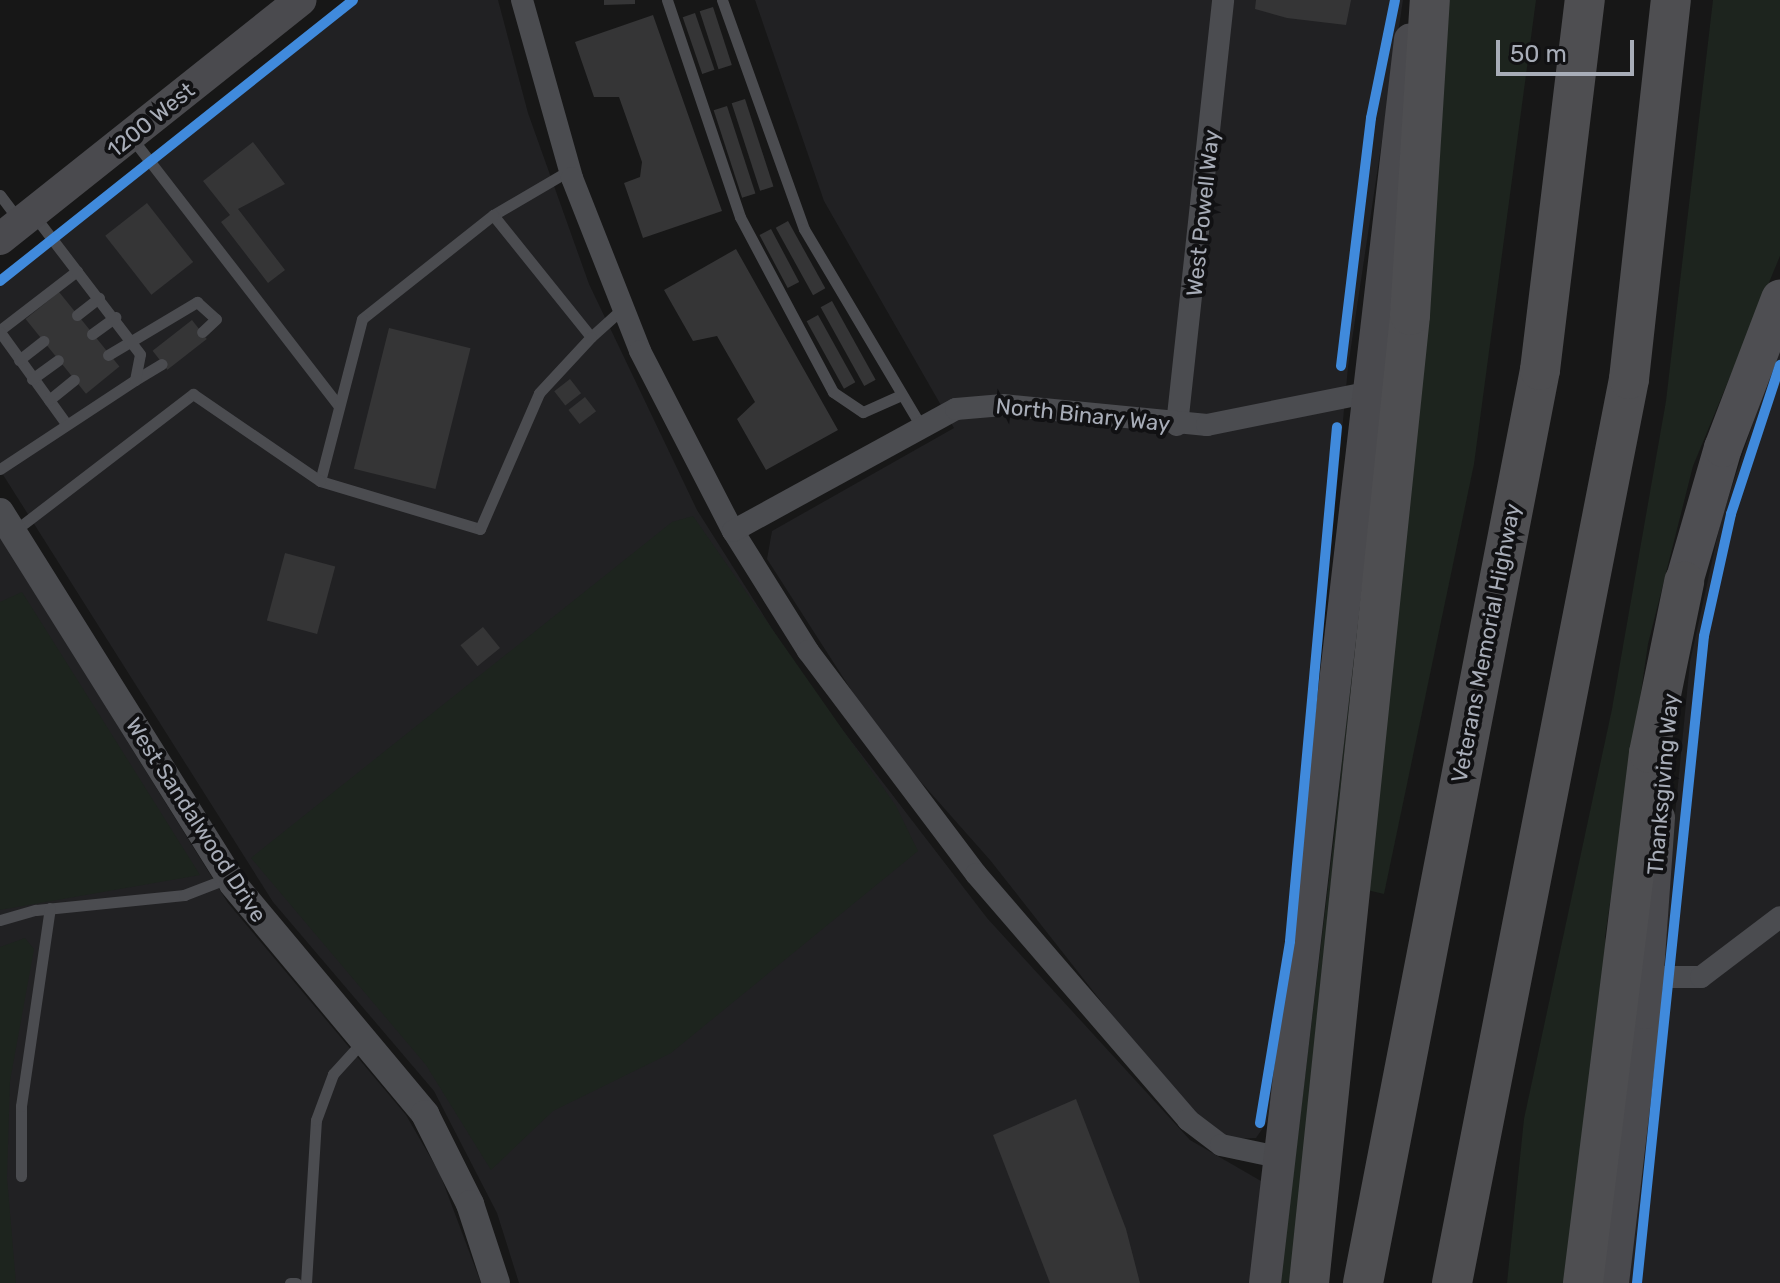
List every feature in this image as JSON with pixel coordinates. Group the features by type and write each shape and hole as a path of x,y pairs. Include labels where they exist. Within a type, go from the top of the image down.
{"highway":[{"path":"1309,1283 1410,315 1430,0"},
{"name":"Veterans Memorial Highway","path":"1363,1283 1540,370 1585,0"},
{"path":"1452,1283 1472,1161 1629,379 1671,0"},
{"name":"Thanksgiving Way","path":"1684,582 1723,448 1780,299"},
{"path":"1583,1283 1649,753 1684,582"},
{"path":"1472,1161 1476,1283"}],"main road":[{"name":"1200 West","path":"18,225 301,0"},
{"path":"1265,1283 1282,1158 1365,393 1416,0"},
{"name":"Thanksgiving Way","path":"1613,1283 1648,977 1684,582"}],"street":[{"path":"522,0 570,170 622,309 733,531 899,776 1188,1120 1221,1145 1282,1158"},
{"name":"West Powell Way","path":"1177,425 1223,0"},
{"name":"North Binary Way","path":"733,531 920,424 988,404 1177,425 1228,423 1365,393"},
{"name":"West Sandalwood Drive","path":"4,518 229,878 367,1038 444,1148 496,1283"},
{"path":"1648,977 1701,977 1780,917"}],"lane":[{"path":"667,0 740,217 833,392 863,412 899,396"},
{"path":"722,0 804,229 899,396 920,424"},
{"path":"131,136 339,406"},
{"path":"320,481 362,319 493,215 570,170"},
{"path":"0,195 18,225 77,271 132,339 140,354 135,380"},
{"path":"493,215 591,337"},
{"path":"65,422 0,331 77,271"},
{"path":"77,315 99,298"},
{"path":"108,355 197,302 213,310 216,319 202,332"},
{"path":"4,518 193,394 320,481 480,529 539,393 622,309"},
{"path":"92,334 115,317"},
{"path":"19,360 43,341"},
{"path":"32,379 58,360"},
{"path":"0,469 65,422 80,422 135,380 162,364"},
{"path":"49,400 74,380"},
{"path":"0,920 50,908 184,895 229,878"},
{"path":"21,1176 21,1106 50,908"},
{"path":"306,1283 316,1120 333,1074 367,1038"}],"shaded area":[{"path":"346,0 498,0 528,113 589,284 697,510 805,681 987,918 1190,1140 1261,1181 1253,1283 519,1283 497,1213 434,1091 273,902 0,470 0,275"},
{"path":"755,0 1403,0 1348,367 1293,957 1267,1122 1256,1138 1231,1139 1196,1113 1115,1019 990,860 882,738 767,559 772,531 954,428 824,201"},
{"path":"1449,0 1536,0 1474,464 1384,894 1367,890"},
{"path":"1713,0 1780,0 1780,256 1693,466 1648,644 1605,937 1611,987 1572,1283 1507,1283 1524,1119 1612,709 1666,401"},
{"path":"1780,341 1780,1283 1629,1283 1690,662 1721,520"},
{"path":"1386,347 1290,1283 1280,1283 1334,837"},
{"path":"693,516 896,806 918,851 671,1053 553,1111 491,1170 426,1065 251,858 672,522"},
{"path":"0,537 228,903 406,1115 440,1174 481,1283 0,1283"},
{"path":"22,592 200,875 0,910 0,602"},
{"path":"25,938 34,949 10,1081 7,1178 16,1283 0,1283 0,947"}],"building":[{"path":"604,0 635,0 635,4 604,5"},
{"path":"1256,0 1351,0 1346,25 1287,18 1255,9"},
{"path":"713,7 732,65 719,69 700,11"},
{"path":"695,13 715,70 702,74 683,17"},
{"path":"653,15 722,211 643,238 624,183 640,177 642,162 619,97 594,97 575,42"},
{"path":"745,99 773,186 760,191 732,103"},
{"path":"727,106 755,193 742,198 714,110"},
{"path":"253,142 285,184 238,209 285,270 268,283 221,222 230,215 203,181"},
{"path":"147,203 193,262 151,295 105,236"},
{"path":"788,221 825,288 813,295 776,228"},
{"path":"771,229 799,282 788,288 760,235"},
{"path":"736,249 838,430 766,470 737,419 755,402 717,336 693,341 664,290"},
{"path":"59,292 119,367 86,394 26,319"},
{"path":"832,301 876,380 864,386 821,307"},
{"path":"818,315 855,382 844,389 807,321"},
{"path":"192,320 207,339 167,370 153,351"},
{"path":"389,328 471,348 435,489 354,469"},
{"path":"570,379 581,393 565,405 554,391"},
{"path":"585,397 596,411 580,424 568,410"},
{"path":"285,553 335,566 317,634 267,621"},
{"path":"483,627 500,648 477,666 460,645"},
{"path":"1076,1099 1126,1229 1140,1283 1050,1283 993,1135"}],"cycle path":[{"path":"0,281 353,0"},
{"path":"1341,366 1371,118 1395,0"},
{"path":"1637,1283 1704,636 1731,514 1780,365"},
{"path":"1260,1123 1290,941 1337,427"}]}
